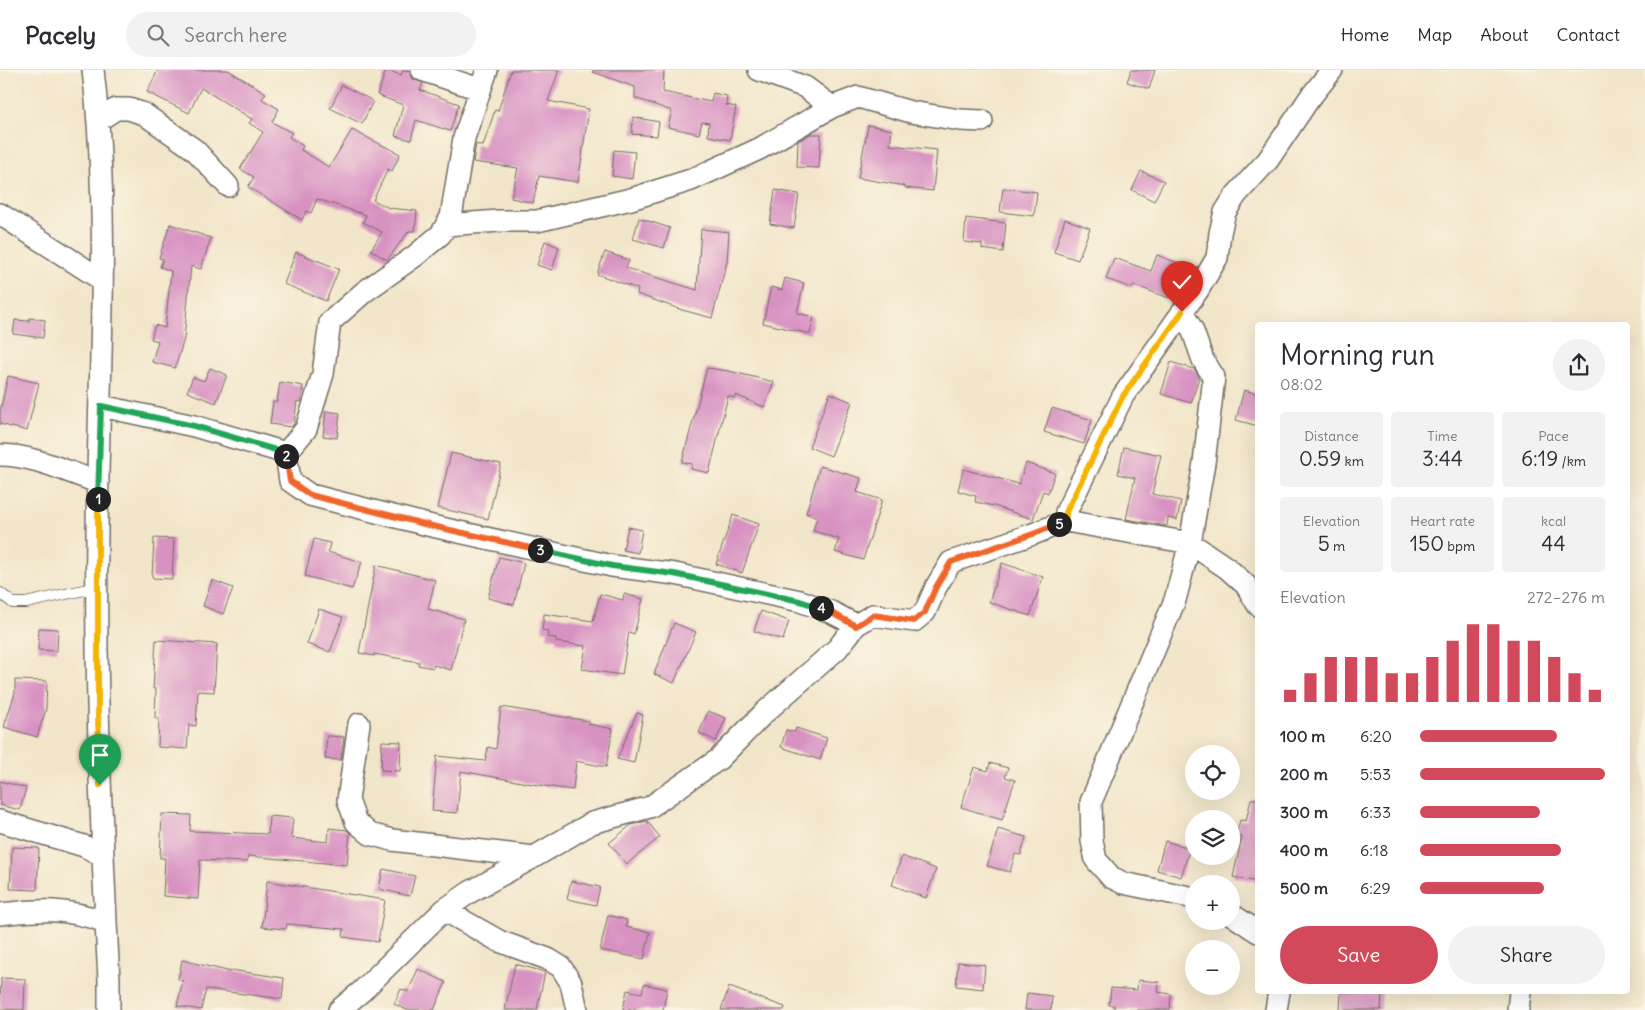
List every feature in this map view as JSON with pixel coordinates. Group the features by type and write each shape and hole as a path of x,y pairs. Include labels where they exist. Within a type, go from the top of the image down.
{"street":[{"path":"93,70 99,120 102,280 97,587 98,715 109,1010"},
{"path":"422,70 483,80 464,138 451,217 440,234 415,256 364,292 330,322 323,374 306,429 286,453 290,481 310,495 432,526 612,566 674,574 800,601 830,612 856,626"},
{"path":"759,70 805,87 832,107"},
{"path":"1066,521 1066,512 1123,396 1198,290 1217,258 1225,212 1236,195 1268,160 1309,99 1332,70"},
{"path":"446,225 499,221 537,221 631,199 699,176 759,149 832,107 858,97 912,112 960,120 982,121"},
{"path":"99,120 116,110 129,109 144,114 195,150 228,186"},
{"path":"0,214 102,280"},
{"path":"1182,312 1192,329 1203,360 1214,377 1204,463 1190,543 1175,600 1091,802 1092,841 1096,860 1111,877 1123,883 1185,896"},
{"path":"101,406 194,426 286,453"},
{"path":"0,455 13,455 98,482"},
{"path":"339,1010 362,991 444,910 470,892 592,823 650,807 719,759 764,713 837,649 856,626 873,615 914,621 925,612 936,587 951,562 1066,521 1190,543 1227,568 1246,585 1255,601"},
{"path":"359,724 348,800 356,822 370,834 392,840 534,857"},
{"path":"0,822 84,846 103,856"},
{"path":"0,914 49,910 71,912 106,922"},
{"path":"444,910 499,941 548,959 562,967 571,983 577,1010"},
{"path":"1240,920 1255,930"},
{"path":"1276,1010 1279,994"},
{"path":"1518,1010 1520,994"}],"lane":[{"path":"0,593 13,603 26,603 97,587"}],"building":[{"path":"158,70 228,70 266,93 262,99 279,109 272,122 292,133 289,137 303,146 301,150 329,167 352,130 400,154 392,171 388,169 373,200 389,208 417,211 415,231 409,231 387,260 371,250 382,232 363,222 366,215 317,199 311,213 306,211 302,220 248,187 254,177 240,169 263,132 249,123 252,119 201,88 189,113 147,92"},
{"path":"386,70 401,75 403,70 410,71 413,79 423,83 420,90 459,104 450,131 416,120 411,140 395,136 403,105 377,95"},
{"path":"511,70 559,70 548,101 589,109 578,182 539,176 533,203 511,198 518,168 473,162 476,144 483,146 495,110 498,111"},
{"path":"593,70 664,70 663,92 711,102 713,93 727,96 726,105 736,107 730,140 708,136 709,123 702,122 699,134 668,127 672,111 635,98 635,87 593,72"},
{"path":"1131,70 1155,70 1149,89 1127,82"},
{"path":"342,85 373,101 362,124 330,108"},
{"path":"633,117 659,122 657,136 632,134"},
{"path":"868,125 892,130 890,145 937,150 933,191 905,188 905,186 858,178"},
{"path":"811,134 821,134 819,168 797,167 798,141"},
{"path":"614,150 635,152 632,179 612,176"},
{"path":"1141,171 1164,181 1154,201 1132,190"},
{"path":"1003,188 1037,192 1034,216 1000,212"},
{"path":"775,190 799,194 794,228 770,224"},
{"path":"639,218 670,228 664,248 633,239"},
{"path":"966,218 1006,223 1003,252 982,249 982,244 964,242"},
{"path":"1065,219 1090,228 1078,260 1054,252"},
{"path":"170,224 211,238 201,269 191,266 184,339 175,368 152,362 158,341 151,339 155,325 165,328 171,271 160,267 163,259 159,258"},
{"path":"701,229 729,232 727,262 712,318 682,310 637,294 638,289 597,274 605,252 629,260 626,268 697,290"},
{"path":"545,241 559,247 552,270 537,265"},
{"path":"296,252 339,269 326,301 284,284"},
{"path":"1157,255 1181,264 1169,298 1133,285 1132,288 1106,279 1114,258 1151,271"},
{"path":"785,278 804,283 797,313 814,317 810,334 763,323 771,287 782,290"},
{"path":"29,318 45,320 43,338 13,334 15,320 29,321"},
{"path":"1171,362 1194,369 1199,377 1191,403 1161,394"},
{"path":"210,368 227,375 216,403 187,392 193,377 204,381"},
{"path":"707,368 729,371 774,382 764,407 736,395 735,398 728,396 709,473 691,469 692,464 682,462"},
{"path":"8,376 39,383 27,431 0,424 0,411"},
{"path":"280,382 303,386 301,402 297,401 294,424 291,427 270,424 273,402 277,402"},
{"path":"1244,390 1255,393 1255,425 1236,420"},
{"path":"830,393 852,402 831,456 809,447"},
{"path":"1052,408 1092,420 1084,444 1044,432"},
{"path":"326,411 340,413 337,438 323,436"},
{"path":"1124,447 1161,455 1152,494 1181,501 1177,520 1168,518 1167,526 1126,519 1135,478 1118,474"},
{"path":"451,453 501,464 488,519 438,508"},
{"path":"1026,463 1055,473 1048,493 1043,491 1033,519 994,506 975,502 976,496 958,491 963,469 1019,484"},
{"path":"820,466 861,478 857,492 882,500 863,560 835,552 839,539 813,531 817,517 806,513"},
{"path":"733,515 759,524 742,573 716,564"},
{"path":"628,527 642,530 638,553 623,550"},
{"path":"154,538 174,539 172,579 152,578"},
{"path":"314,539 330,543 328,552 362,562 352,589 305,576"},
{"path":"499,557 524,563 514,605 488,598"},
{"path":"1002,563 1043,577 1030,616 989,602"},
{"path":"376,565 435,580 428,609 464,619 451,670 434,665 433,668 418,665 419,662 359,653"},
{"path":"212,580 233,588 223,614 203,606"},
{"path":"600,594 623,600 624,594 643,599 634,634 629,632 622,675 582,669 586,646 556,642 556,638 547,637 548,631 542,630 544,614 593,621"},
{"path":"319,609 343,617 330,652 307,644"},
{"path":"761,611 789,621 783,640 754,631"},
{"path":"674,623 696,632 674,683 654,674"},
{"path":"39,628 58,629 57,651 38,650"},
{"path":"156,640 217,644 214,692 198,691 196,726 189,725 187,749 158,747 159,718 155,718 156,689 153,689"},
{"path":"15,680 47,681 46,709 37,737 4,727 15,693"},
{"path":"501,707 589,721 589,724 613,729 606,767 576,761 573,790 461,771 457,813 432,811 437,756 485,761 488,747 496,749"},
{"path":"708,711 726,718 716,741 699,733"},
{"path":"637,713 643,715 634,763 617,759"},
{"path":"796,728 827,738 820,760 781,747 786,730 795,732"},
{"path":"327,736 344,737 341,760 325,759"},
{"path":"382,741 401,742 400,771 381,770"},
{"path":"990,763 1008,768 1005,777 1015,780 1002,820 961,807 974,767 988,771"},
{"path":"0,781 26,788 20,810 0,805"},
{"path":"1251,799 1255,799 1255,881 1240,878 1240,875 1233,875 1236,865 1240,865 1242,837 1240,837 1240,820 1246,821"},
{"path":"162,814 191,815 190,831 268,834 269,816 293,818 291,838 328,842 329,828 347,830 350,833 347,865 248,856 247,862 200,860 198,899 163,896 165,858 160,858"},
{"path":"647,821 660,837 627,864 609,843 631,825"},
{"path":"998,829 1026,837 1021,855 1015,854 1010,872 987,866"},
{"path":"1165,841 1185,847 1185,864 1181,877 1157,870"},
{"path":"12,847 39,848 37,890 10,889"},
{"path":"902,856 936,869 926,898 892,885"},
{"path":"383,869 415,876 410,896 379,889"},
{"path":"267,881 385,900 378,942 343,937 344,929 287,924 286,929 262,927"},
{"path":"571,881 600,887 596,905 567,899"},
{"path":"608,915 627,920 626,927 650,932 644,959 600,950"},
{"path":"182,960 231,972 231,970 284,978 282,999 206,989 201,1010 177,1006 183,981 178,979"},
{"path":"958,962 985,965 983,989 956,986"},
{"path":"515,964 545,972 537,1010 505,1010"},
{"path":"418,969 446,982 434,1010 407,1010 394,1004 401,989 408,992"},
{"path":"1,978 25,979 24,1010 0,1009"},
{"path":"1138,980 1159,982 1158,992 1171,994 1170,1010 1114,1010 1114,1005 1109,1005 1111,988 1137,990"},
{"path":"644,984 667,989 663,1010 623,1010 627,990 642,993"},
{"path":"729,987 785,1007 784,1010 721,1010"},
{"path":"1027,993 1052,996 1051,1010 1025,1010"},
{"path":"1341,994 1382,994 1381,1010 1340,1010"}],"route":[{"path":"100,785 97,536 101,406 194,426 286,453 290,481 310,495 332,499 432,526 612,566 674,574 800,601 830,612 856,626 873,615 914,621 925,612 936,587 951,562 1066,521 1066,512 1123,396 1182,312"}]}
